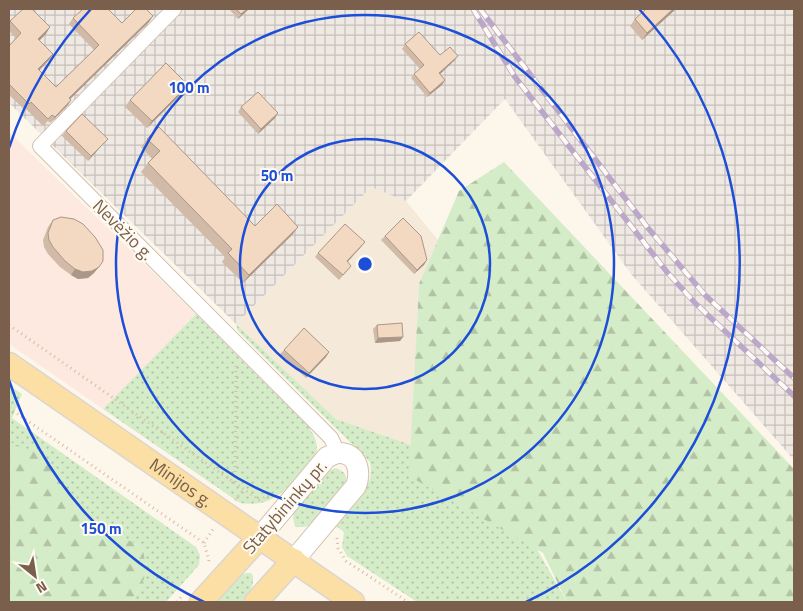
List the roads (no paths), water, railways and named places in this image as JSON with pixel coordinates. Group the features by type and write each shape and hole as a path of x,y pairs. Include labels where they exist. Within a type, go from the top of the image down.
{"main road":[{"name":"Minijos g.","path":"9,364 353,602"},
{"name":"Statybininkų pr.","path":"195,596 260,537 327,457 338,453 351,457 357,465 360,476 356,486 256,602"}],"street":[{"name":"Nevėžio g.","path":"174,9 40,146 331,438 338,453"}],"railway":[{"path":"473,9 515,77 667,272 696,304 794,396"},
{"path":"480,9 648,228 705,295 794,378"}]}
